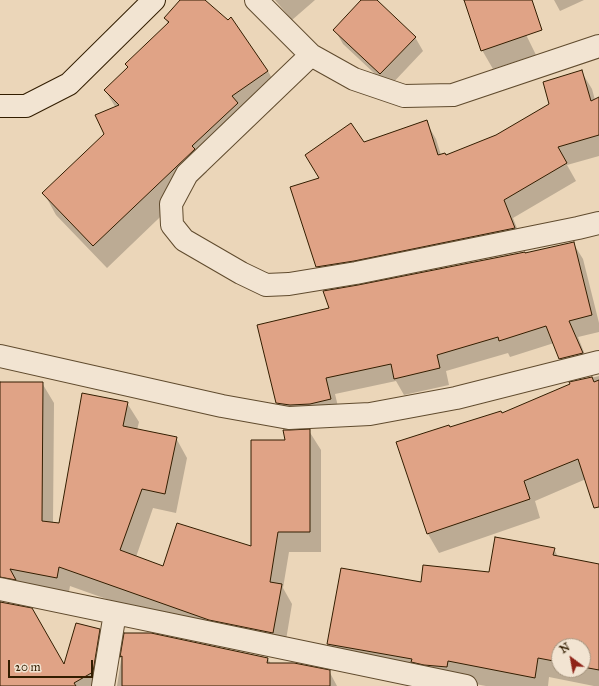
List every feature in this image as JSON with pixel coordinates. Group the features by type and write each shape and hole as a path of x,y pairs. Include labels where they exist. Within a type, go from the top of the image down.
{"street":[{"path":"0,106 26,106 69,84 154,0"},
{"path":"256,0 311,54 354,79 404,96 453,95 599,46"},
{"path":"311,54 187,174 171,204 172,225 184,240 241,273 266,285 289,284 356,273 599,223"},
{"path":"0,356 222,406 288,418 370,414 456,398 599,362"},
{"path":"0,589 466,686"},
{"path":"103,686 115,613"}],"building":[{"path":"180,0 205,0 228,20 231,17 268,71 232,96 238,103 192,146 195,149 93,246 42,193 104,134 95,115 119,105 104,90 128,67 125,64 169,22 164,18"},
{"path":"361,0 377,0 416,37 380,74 333,30"},
{"path":"464,0 532,0 542,30 481,51"},
{"path":"582,70 591,101 599,97 599,135 558,147 567,163 504,200 515,228 354,261 316,267 290,187 319,178 305,155 351,123 364,142 427,120 438,155 445,153 446,155 496,135 549,104 543,82"},
{"path":"574,242 592,315 569,321 583,353 559,359 546,326 499,341 498,337 437,355 440,368 394,379 391,364 326,378 331,399 310,404 290,405 276,403 257,325 329,308 323,291 525,253"},
{"path":"592,377 594,382 599,380 599,507 594,508 578,459 524,481 530,499 427,534 396,442 449,425 450,427 501,411 502,413 570,384 569,382"},
{"path":"0,382 43,382 42,521 59,523 82,393 128,402 123,426 177,437 165,494 142,489 120,550 163,566 177,523 251,546 251,440 285,440 283,430 310,429 310,532 278,532 270,582 282,584 273,633 209,620 59,567 57,578 10,569 16,580 0,577"},
{"path":"495,537 555,548 553,555 599,564 599,670 591,668 591,638 551,638 551,660 538,658 535,678 448,661 447,667 424,665 411,662 412,659 327,644 341,568 421,582 423,565 489,572"},
{"path":"0,602 32,608 64,664 76,623 100,629 93,672 74,683 76,686 0,686"},
{"path":"124,633 151,633 268,658 267,663 294,663 330,670 330,686 122,686 122,656 120,657"}]}
